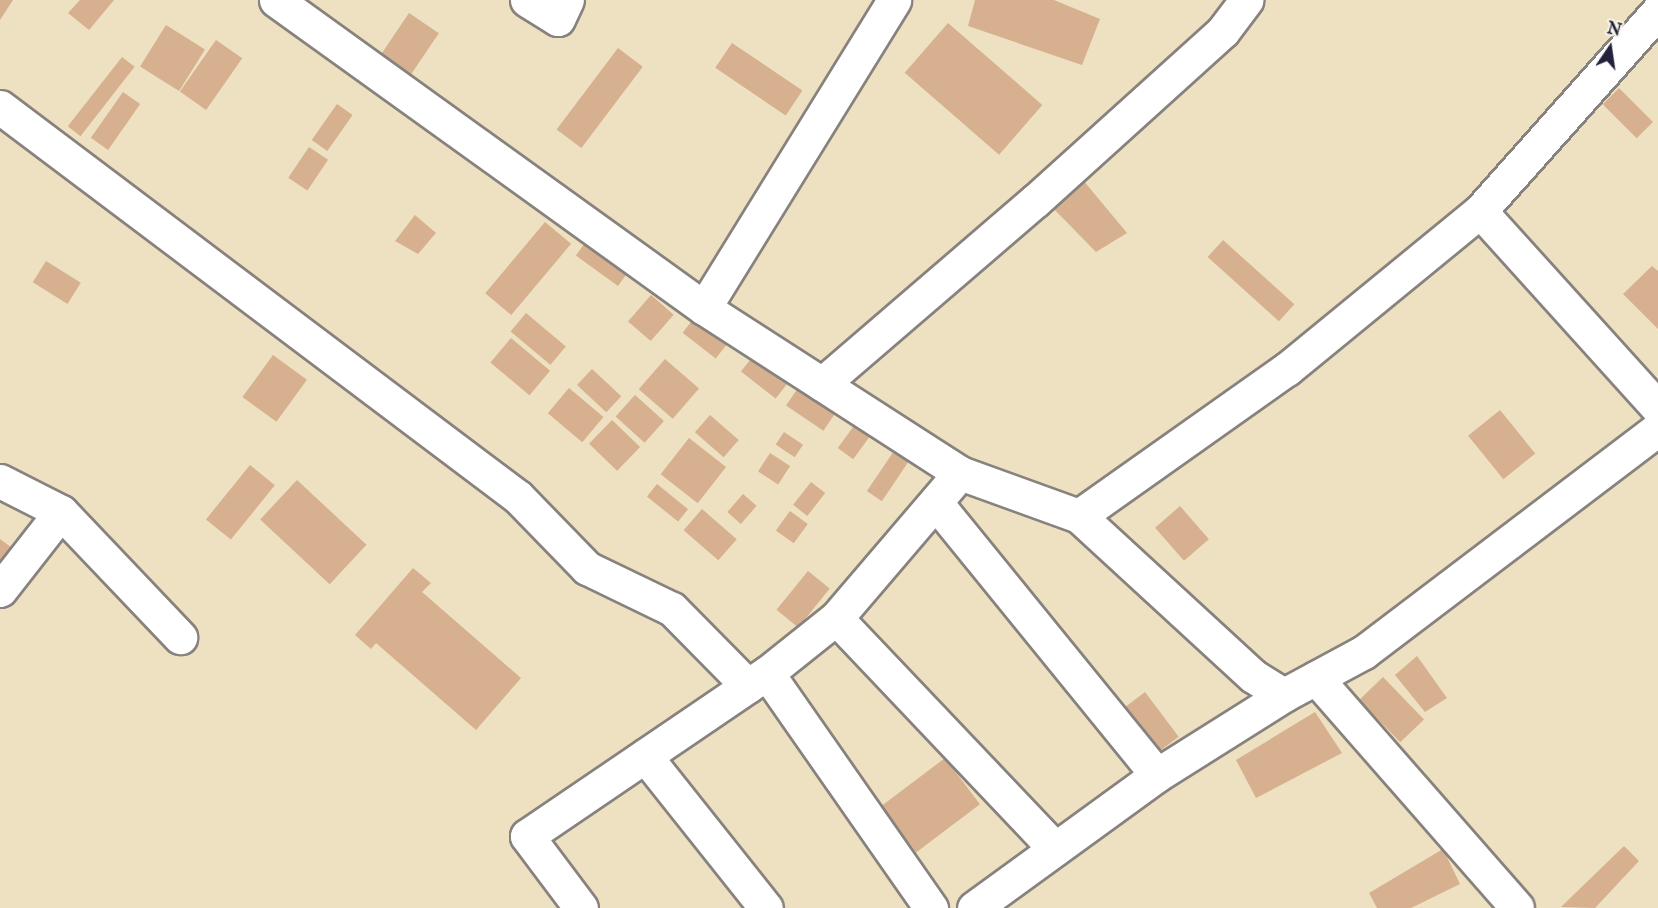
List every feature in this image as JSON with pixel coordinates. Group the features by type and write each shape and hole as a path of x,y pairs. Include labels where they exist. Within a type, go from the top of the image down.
{"street":[{"path":"276,0 705,308 960,474 1079,516 1253,676 1284,695"},
{"path":"527,0 558,19 567,0"},
{"path":"822,384 1044,194 1223,31 1246,0"},
{"path":"705,308 891,1"},
{"path":"1079,516 1287,369 1480,211 1658,11"},
{"path":"0,107 518,497 587,568 672,609 757,679 931,908"},
{"path":"1480,211 1658,408"},
{"path":"974,908 1157,775 1284,695 1364,652 1658,429"},
{"path":"581,908 527,836 757,679 836,618 960,474"},
{"path":"0,481 61,512 180,637"},
{"path":"936,503 1157,775"},
{"path":"0,590 61,512"},
{"path":"836,618 1055,849"},
{"path":"1316,678 1517,908"},
{"path":"645,756 766,908"}],"building":[{"path":"0,0 13,0 0,20"},
{"path":"80,0 114,0 89,30 68,13"},
{"path":"975,0 1054,0 1100,19 1082,65 968,26"},
{"path":"409,13 439,33 408,79 378,59"},
{"path":"948,23 1042,105 999,155 905,73"},
{"path":"166,25 205,49 179,91 140,67"},
{"path":"216,40 242,58 206,110 180,92"},
{"path":"732,43 802,91 786,115 715,68"},
{"path":"618,48 643,67 581,148 557,129"},
{"path":"122,57 135,67 80,136 68,126"},
{"path":"1619,88 1653,122 1637,138 1603,104"},
{"path":"123,92 140,104 108,150 91,138"},
{"path":"337,104 353,115 327,151 312,140"},
{"path":"309,147 328,160 307,191 288,178"},
{"path":"1078,174 1127,233 1096,252 1047,202"},
{"path":"415,215 436,233 418,254 395,241"},
{"path":"545,222 571,244 511,315 485,293"},
{"path":"590,236 632,267 618,286 576,255"},
{"path":"1223,240 1294,304 1279,321 1208,257"},
{"path":"46,261 81,283 68,304 33,282"},
{"path":"1652,266 1658,271 1658,329 1623,294"},
{"path":"651,295 674,315 651,341 628,321"},
{"path":"526,313 566,346 550,365 511,331"},
{"path":"698,313 731,339 716,359 683,333"},
{"path":"511,338 550,371 529,395 490,363"},
{"path":"757,351 792,378 776,399 741,371"},
{"path":"273,355 307,380 276,422 242,397"},
{"path":"665,359 699,389 673,419 639,389"},
{"path":"592,369 621,396 606,412 577,385"},
{"path":"804,379 841,404 823,431 786,406"},
{"path":"569,388 603,417 582,442 548,413"},
{"path":"635,395 664,421 645,443 616,417"},
{"path":"1500,410 1535,454 1503,479 1468,436"},
{"path":"710,415 739,440 724,457 695,432"},
{"path":"612,420 640,447 617,471 589,444"},
{"path":"856,423 871,434 853,459 838,448"},
{"path":"784,432 803,445 795,457 776,444"},
{"path":"689,438 726,467 698,503 661,474"},
{"path":"896,448 911,458 882,501 867,491"},
{"path":"770,453 790,466 778,485 758,471"},
{"path":"250,465 275,485 231,540 206,519"},
{"path":"297,480 366,545 330,584 260,519"},
{"path":"811,482 825,493 807,516 793,505"},
{"path":"657,484 688,509 678,522 647,496"},
{"path":"743,494 757,506 741,524 727,512"},
{"path":"1180,506 1209,539 1184,561 1155,528"},
{"path":"702,509 737,539 718,560 684,530"},
{"path":"790,511 808,524 794,543 776,530"},
{"path":"0,539 23,556 0,586"},
{"path":"413,568 431,583 422,592 521,678 476,730 376,643 371,649 355,635"},
{"path":"808,571 830,589 798,627 777,610"},
{"path":"1417,656 1447,698 1425,712 1395,675"},
{"path":"1383,677 1424,719 1400,742 1359,700"},
{"path":"1145,692 1179,737 1158,752 1124,708"},
{"path":"1315,712 1342,753 1256,798 1236,760"},
{"path":"945,758 980,804 916,852 881,806"},
{"path":"1624,846 1639,861 1595,908 1561,907"},
{"path":"1443,849 1460,884 1411,908 1377,908 1369,893"}]}
